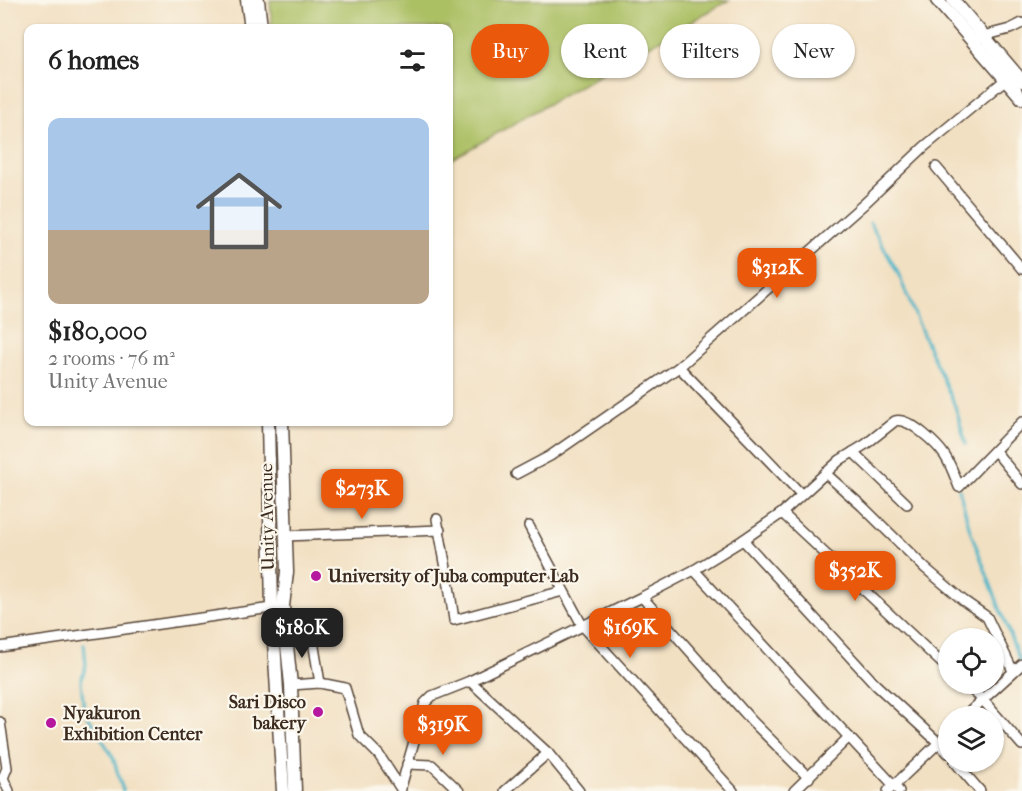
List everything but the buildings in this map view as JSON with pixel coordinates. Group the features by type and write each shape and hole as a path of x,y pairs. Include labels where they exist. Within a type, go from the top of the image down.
{"main road":[{"path":"247,0 250,24"},
{"path":"258,0 261,24"},
{"path":"937,0 1022,81"},
{"path":"953,0 1005,80 1022,98"},
{"name":"Unity Avenue","path":"268,426 283,791"},
{"name":"Unity Avenue","path":"282,426 287,572 277,607 291,685 294,791"}],"street":[{"path":"977,38 1022,24"},
{"path":"516,474 550,456 679,367 864,204 924,147 1005,80"},
{"path":"936,167 1022,269"},
{"path":"679,367 801,494"},
{"path":"402,789 425,703 432,696 470,681 694,570 782,513 825,473 895,421 900,420 923,434 945,455 959,487 1022,422"},
{"path":"995,451 1022,484"},
{"path":"853,452 907,504"},
{"path":"825,473 925,568 987,617 1019,667 975,706"},
{"path":"782,513 938,660"},
{"path":"436,519 440,530 454,620 563,591"},
{"path":"529,526 582,625 733,791"},
{"path":"285,536 440,530"},
{"path":"743,540 876,685 938,742"},
{"path":"694,570 849,737 894,789 938,744"},
{"path":"642,597 752,721 809,778"},
{"path":"0,647 277,607"},
{"path":"315,633 314,647 320,683"},
{"path":"470,681 548,753 579,791"},
{"path":"291,685 320,683 345,688 359,735 379,754 402,789"},
{"path":"976,694 1022,745"},
{"path":"0,722 7,768 3,778 9,791"},
{"path":"794,791 849,737"},
{"path":"505,791 548,753"},
{"path":"407,764 432,765 459,791"},
{"path":"964,772 980,791"}],"green space":[{"path":"270,0 729,0 687,24 660,24 660,40 648,47 648,24 561,24 561,78 593,78 453,159 453,24 272,24"}],"waterway":[{"path":"870,223 898,273 955,406 966,444"},
{"path":"959,489 970,530 1021,664"},
{"path":"84,644 86,665 81,681 84,710 113,757 123,791"}],"place":[{"name":"University of Juba computer Lab","path":"316,576"},
{"name":"Sari Disco bakery","path":"318,712"},
{"name":"Nyakuron Exhibition Center","path":"51,723"}]}
